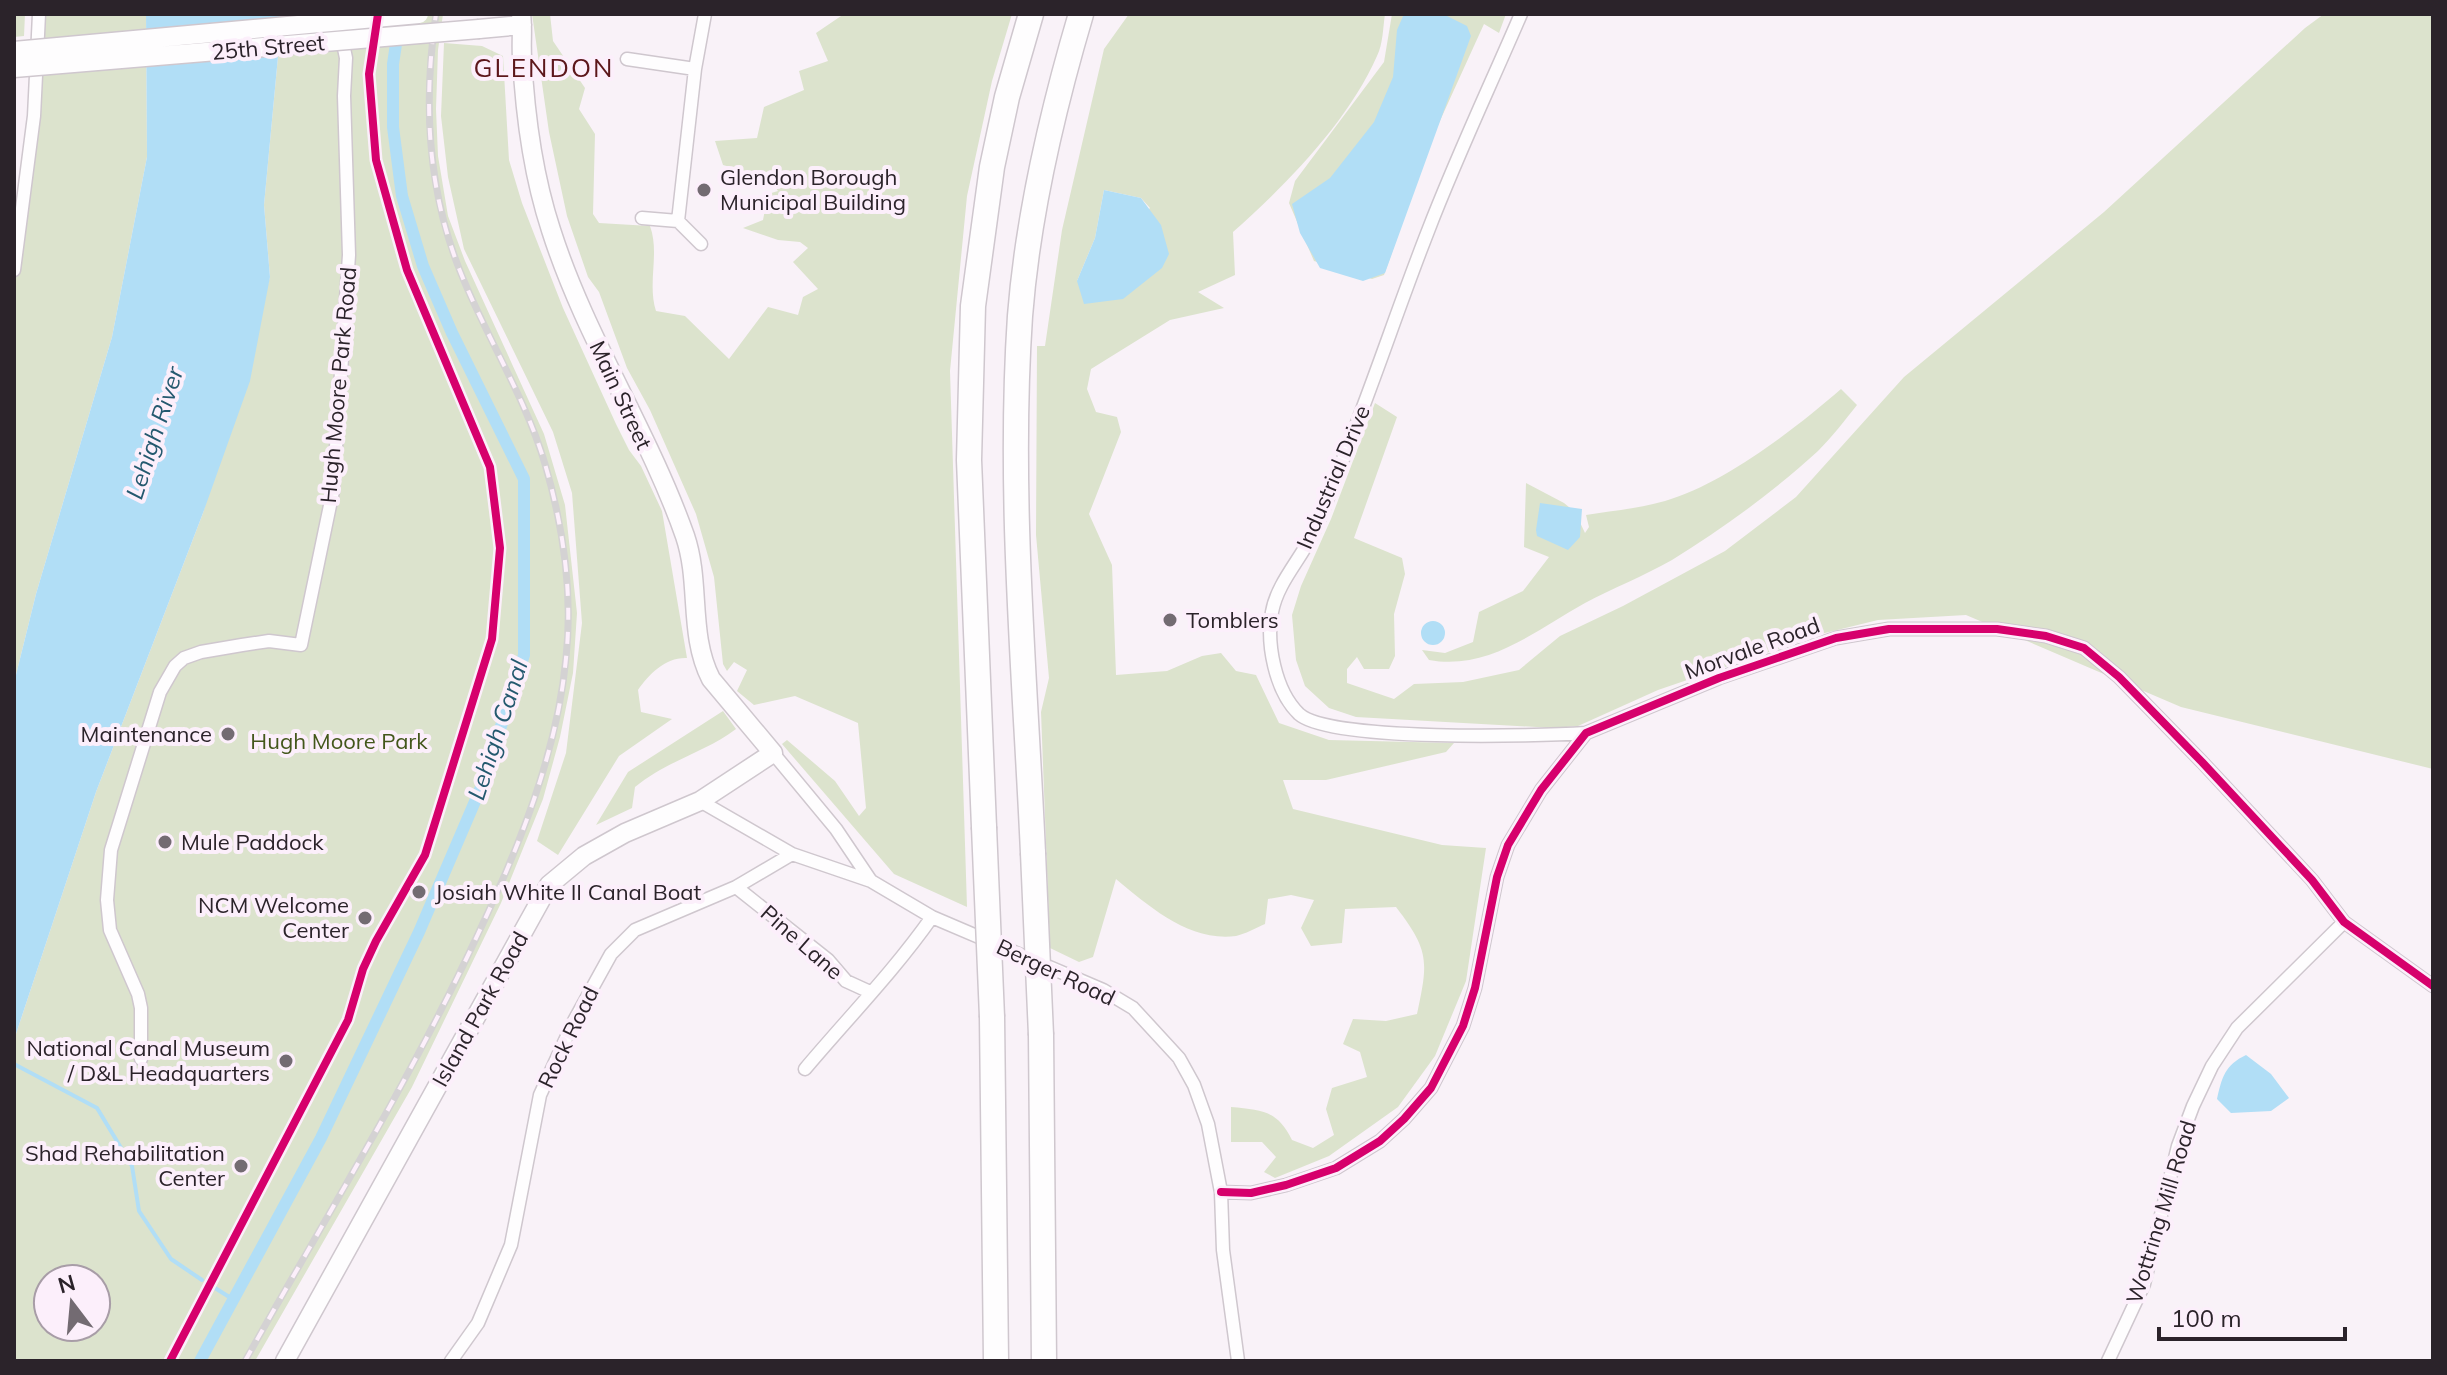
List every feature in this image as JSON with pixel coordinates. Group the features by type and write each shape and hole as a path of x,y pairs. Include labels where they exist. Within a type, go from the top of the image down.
{"highway":[{"path":"996,1361 992,1017 969,460 972,320 992,167 1007,97 1031,14"},
{"path":"1044,1361 1041,1035 1016,435 1021,314 1038,183 1056,96 1081,14"}],"main road":[{"name":"25th Street","path":"14,51 419,14"},
{"name":"25th Street","path":"14,68 479,29 522,20"},
{"name":"Main Street","path":"522,20 522,56 531,145 551,230 577,300 666,489 685,537 704,665 711,679 773,753"},
{"name":"Island Park Road","path":"285,1361 549,885 584,856 625,833 700,801 773,753"}],"street":[{"path":"14,270 34,116 39,14"},
{"name":"Hugh Moore Park Road","path":"141,1059 141,1008 110,930 107,873 111,850 160,692 175,666 184,658 201,652 269,641 301,645 333,491 349,255 344,96 346,58 337,14"},
{"path":"678,221 695,69 705,14"},
{"name":"Industrial Drive","path":"1521,14 1428,230 1375,380 1312,536 1287,576 1272,611 1271,646 1280,684 1289,703 1302,717 1398,735 1537,736 1586,733"},
{"path":"627,59 695,69"},
{"path":"642,218 678,221 701,244"},
{"name":"Morvale Road","path":"1221,1192 1251,1193 1336,1168 1380,1141 1431,1088 1463,1026 1475,988 1497,877 1508,845 1541,790 1586,733 1719,678 1836,638 1889,629 1997,629 2046,636 2084,648 2119,677 2312,880 2344,922 2433,986"},
{"name":"Berger Road","path":"773,753 836,829 871,881 932,917 1084,981 1133,1008 1179,1058 1194,1085 1208,1124 1221,1192 1223,1250 1238,1361"},
{"path":"700,801 792,854 871,881"},
{"name":"Rock Road","path":"451,1361 478,1323 511,1245 540,1095 574,1021 611,954 635,930 736,887 792,854"},
{"name":"Pine Lane","path":"736,887 828,960 846,981 870,992"},
{"path":"805,1069 870,992 898,965 932,917"},
{"name":"Wottring Mill Road","path":"2108,1361 2144,1284 2178,1146 2212,1066 2237,1028 2344,922"}],"green space":[{"path":"14,14 25,14 24,36 14,37"},
{"path":"39,14 146,14 147,157 112,337 36,594 14,683 14,270"},
{"name":"Hugh Moore Park","path":"282,14 443,14 436,109 438,156 448,216 465,261 544,434 565,505 577,613 573,673 560,737 543,799 501,903 412,1087 255,1361 14,1361 14,1040 96,792 203,513 270,277 264,205"},
{"path":"532,14 550,14 553,41 585,88 579,109 595,134 593,214 599,223 650,226 654,247 656,311 685,316 729,359 768,307 798,315 803,297 818,289 793,262 808,248 800,242 778,240 743,228 763,220 768,194 778,191 769,178 723,165 715,141 757,138 764,107 804,90 799,71 828,61 816,33 844,14 1012,14 992,81 967,196 950,371 967,907 894,874 782,744 787,740 835,781 859,816 866,808 858,723 795,696 754,705 737,691 747,670 734,662 727,671 723,664 714,577 696,514 650,410 627,368 599,292 588,277 567,216 549,132"},
{"path":"1129,14 1385,14 1379,51 1350,105 1294,173 1233,232 1235,275 1198,292 1224,308 1170,320 1091,369 1087,389 1096,412 1117,417 1121,432 1089,514 1112,565 1116,675 1167,671 1202,656 1221,653 1236,671 1256,675 1279,723 1329,740 1454,743 1446,752 1326,780 1283,780 1293,809 1442,845 1486,848 1466,981 1435,1056 1398,1107 1329,1156 1275,1178 1264,1172 1276,1157 1262,1142 1231,1142 1231,1107 1268,1113 1292,1140 1313,1148 1334,1135 1326,1109 1332,1088 1367,1077 1360,1052 1343,1044 1353,1019 1386,1021 1417,1014 1423,982 1423,958 1415,935 1396,907 1345,909 1342,943 1311,946 1301,928 1314,900 1291,895 1268,899 1265,924 1236,936 1219,936 1202,934 1171,920 1116,879 1093,957 1079,962 1050,948 1041,712 1049,678 1036,535 1037,346 1045,346 1062,230 1104,49","holes":["1104,190 1141,198 1150,208 1077,281 1095,238"]},
{"path":"1392,14 1506,14 1499,33 1484,24 1433,136 1384,275 1372,279 1314,261 1289,203 1295,181 1384,62"},
{"path":"2324,14 2433,14 2433,769 2181,707 1966,615 1878,620 1825,633 1658,690 1578,726 1554,728 1356,717 1329,708 1305,686 1296,660 1292,615 1375,403 1397,417 1354,538 1402,558 1405,574 1394,614 1395,656 1389,669 1364,669 1357,657 1347,669 1347,683 1394,699 1414,684 1463,682 1519,670 1560,636 1725,551 1796,497 1904,377 2104,212"},
{"path":"444,43 482,46 503,56 509,160 522,203 563,308 616,424 641,466 662,511 687,658 672,660 659,668 638,690 641,712 672,719 619,756 558,855 537,841 566,753 582,623 572,493 553,432 464,249 448,177 441,116"},
{"path":"1841,389 1857,405 1818,451 1748,509 1672,560 1492,654 1451,662 1429,660 1422,650 1445,653 1473,642 1479,612 1523,591 1549,557 1524,547 1526,483 1575,512 1585,533 1589,527 1586,515 1665,501 1711,482 1781,438"},
{"path":"723,711 736,729 648,778 635,787 632,808 596,825 628,772"}],"water":[{"name":"Lehigh River","path":"146,14 282,14 264,205 270,277 250,381 96,792 14,1040 14,683 36,594 112,337 147,157"},
{"path":"1404,14 1443,14 1467,26 1471,36 1385,273 1363,281 1320,268 1300,233 1292,204 1330,178 1374,122 1393,77 1397,30"},
{"path":"1104,190 1141,198 1161,225 1169,254 1162,268 1123,299 1084,304 1077,281 1095,238"},
{"path":"1540,503 1582,509 1580,537 1568,550 1537,536"},
{"path":"1433,621 1444,628 1445,633 1438,644 1433,645 1422,638 1421,633 1428,622"},
{"path":"2246,1055 2271,1074 2289,1098 2271,1111 2231,1113 2217,1099 2226,1072"}],"waterway":[{"name":"Lehigh Canal","path":"200,1361 321,1138 419,932 482,785 524,655 524,479 452,333 423,266 402,196 393,127 393,64 398,31"},
{"path":"14,1064 97,1108 132,1166 139,1211 171,1259 202,1280"},
{"path":"215,1288 234,1300"}],"railway":[{"path":"245,1361 395,1097 452,989 508,868 534,799 561,694 568,634 567,584 551,487 527,414 460,271 440,208 434,176 429,112 436,14"}],"cycle path":[{"path":"170,1361 348,1020 363,969 376,941 425,855 492,639 500,548 490,467 407,270 376,160 369,74 378,14"},
{"path":"1221,1192 1251,1193 1336,1168 1380,1141 1431,1088 1463,1026 1475,988 1497,877 1508,845 1541,790 1586,733 1719,678 1836,638 1889,629 1997,629 2046,636 2084,648 2119,677 2202,762 2312,880 2344,922 2433,986"}],"place":[{"name":"Glendon Borough Municipal Building","path":"704,190"},
{"name":"Tomblers","path":"1170,620"},
{"name":"Maintenance","path":"228,734"},
{"name":"Mule Paddock","path":"165,842"},
{"name":"Josiah White II Canal Boat","path":"419,892"},
{"name":"NCM Welcome Center","path":"365,918"},
{"name":"National Canal Museum / D&L Headquarters","path":"286,1061"},
{"name":"Shad Rehabilitation Center","path":"241,1166"}],"district":[{"name":"GLENDON","path":"544,68"}]}
